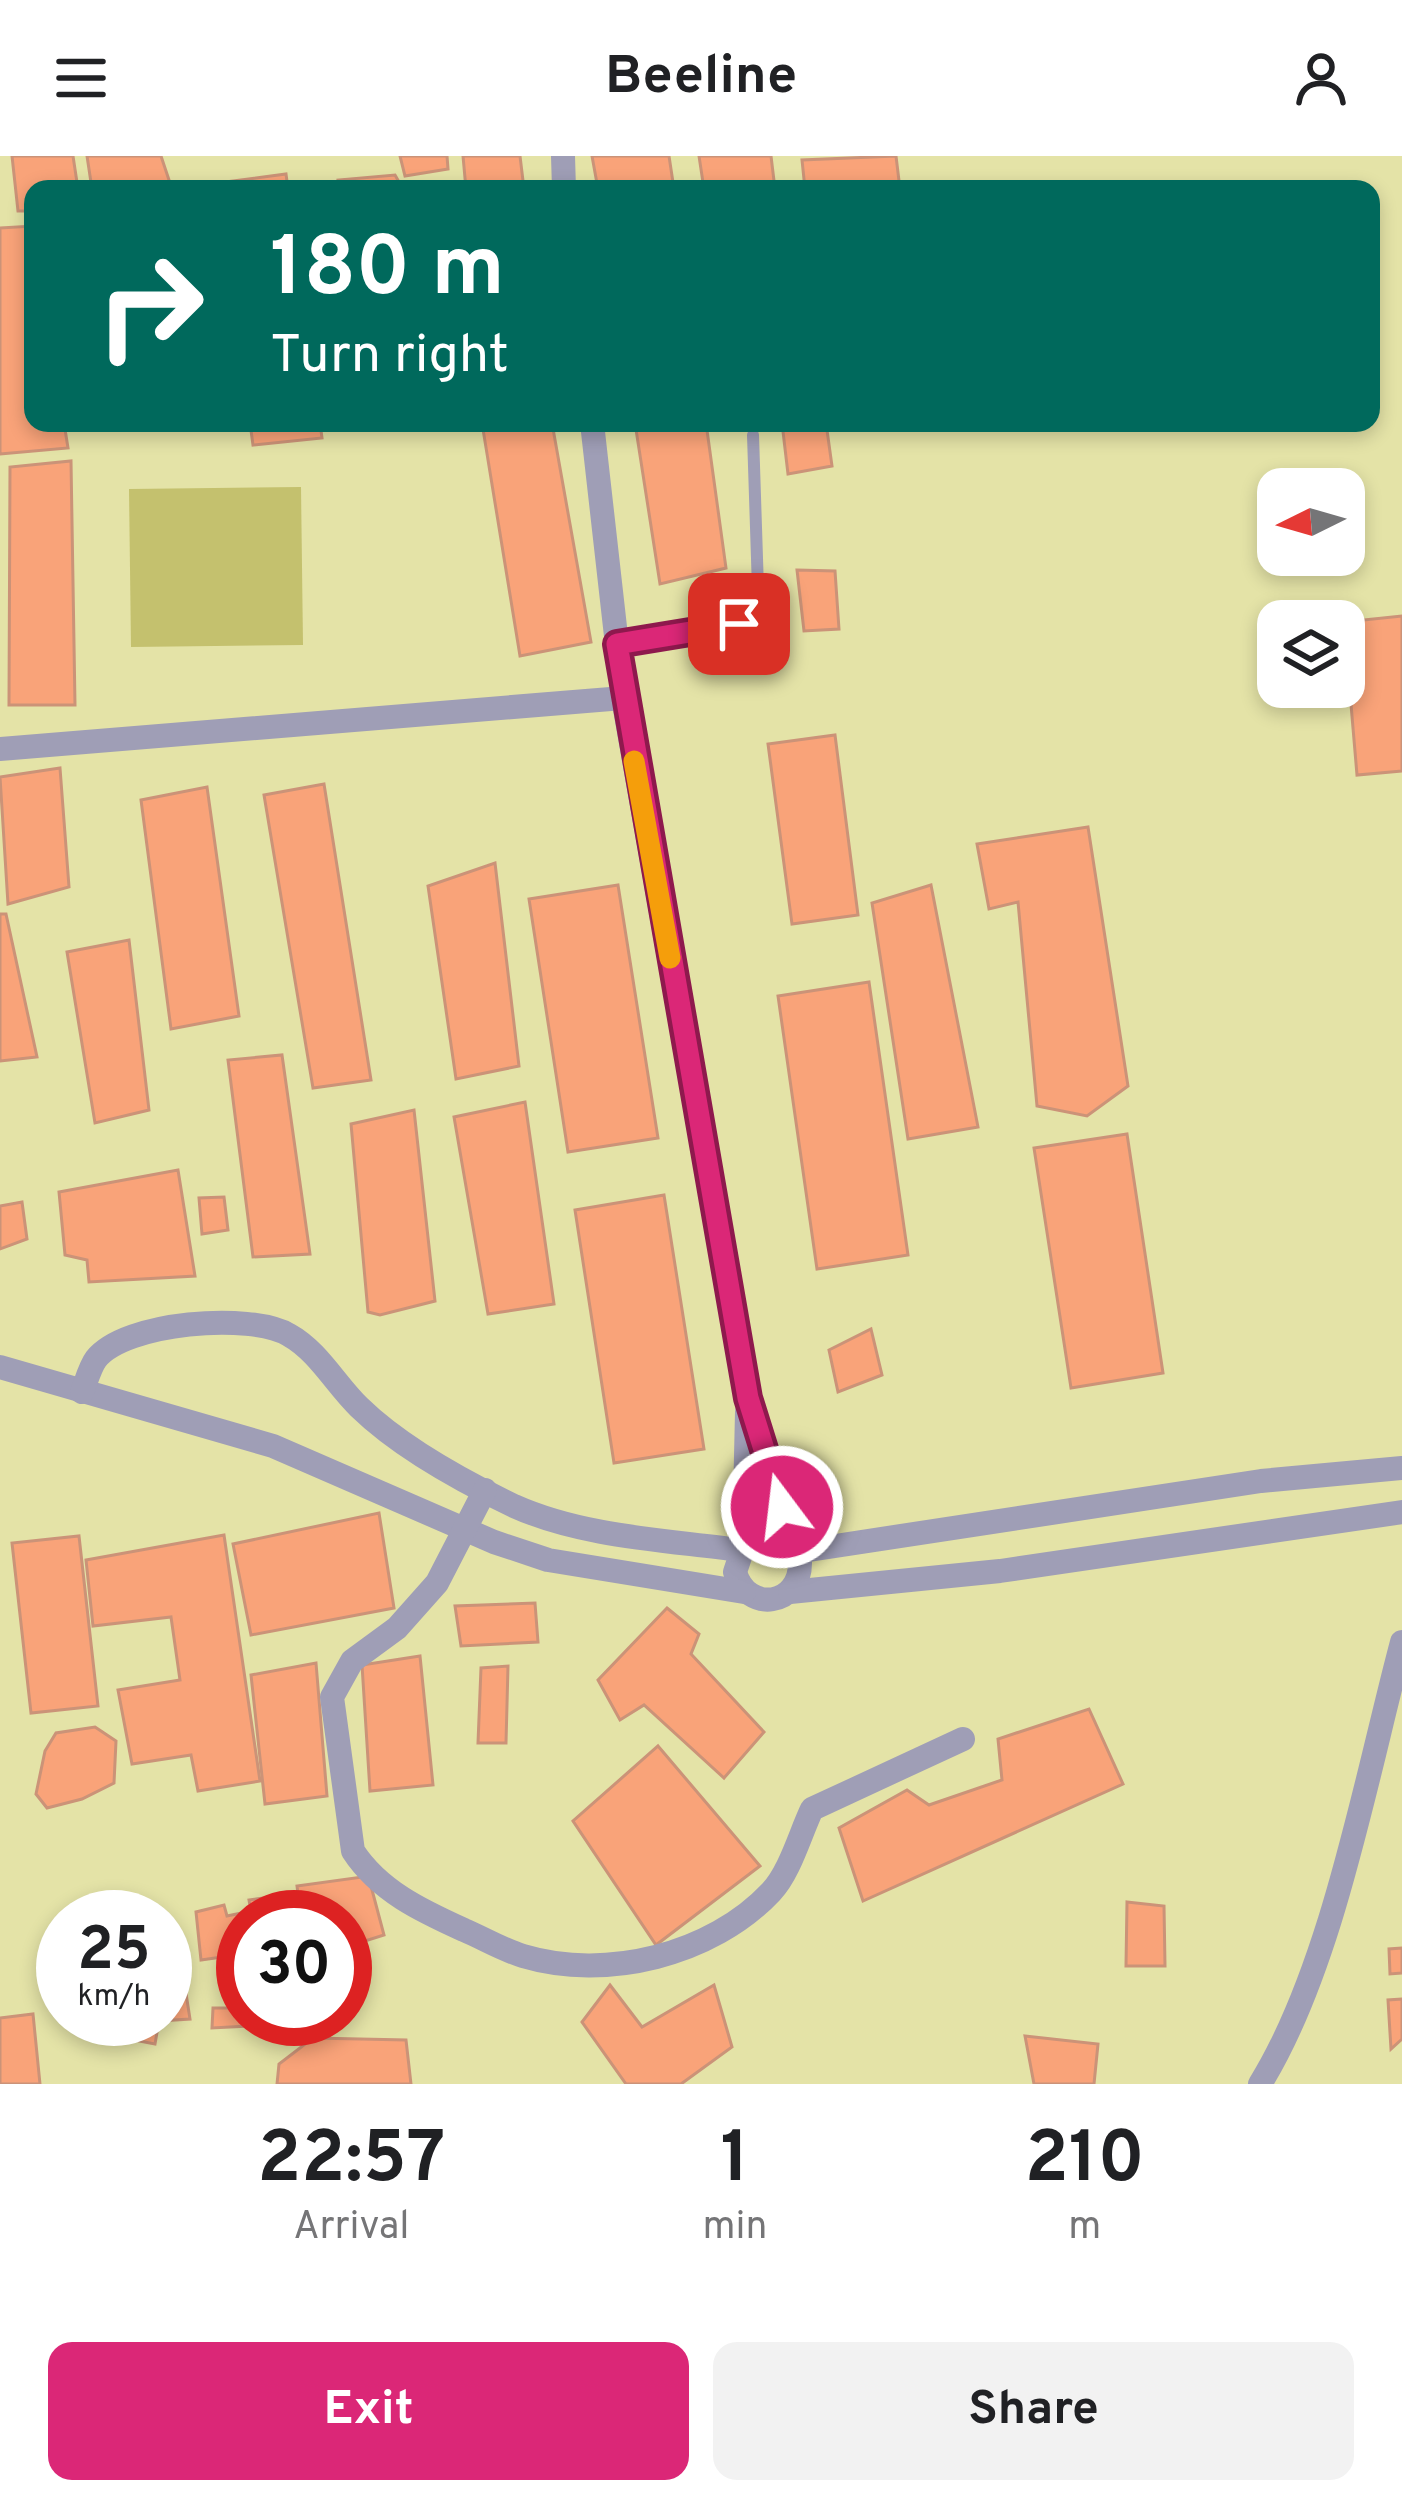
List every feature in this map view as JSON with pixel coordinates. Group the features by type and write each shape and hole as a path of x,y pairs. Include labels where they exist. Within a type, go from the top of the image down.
{"street":[{"path":"593,432 623,698 748,1398 773,1469 800,1573 790,1592"},
{"path":"0,749 623,698"},
{"path":"82,1392 97,1358 127,1337 187,1324 267,1327 304,1346 361,1409 393,1434 485,1490 574,1526 742,1548 776,1536 793,1548 1261,1481 1402,1468"},
{"path":"0,1367 274,1446 466,1529 590,1570 772,1600 790,1592 1000,1571 1402,1512"},
{"path":"744,1592 735,1572 742,1548 748,1398"},
{"path":"485,1490 437,1583 397,1628 340,1677 332,1697 349,1830 367,1873 422,1911 526,1957 609,1964 665,1956 720,1933 774,1890 812,1809 963,1739"},
{"path":"1260,2084 1289,2036 1316,1959 1402,1642"}],"lane":[{"path":"617,644 739,624 752,610 758,590 753,435"}],"shaded area":[{"path":"301,487 303,645 131,647 129,489"}],"building":[{"path":"12,156 73,156 77,180 24,180 24,211 18,211"},
{"path":"87,156 161,156 169,180 91,180"},
{"path":"400,156 447,156 448,169 405,176"},
{"path":"463,156 520,156 523,180 465,180"},
{"path":"592,156 669,156 673,180 596,180"},
{"path":"699,156 771,156 774,180 703,180"},
{"path":"896,156 899,180 804,180 802,160"},
{"path":"286,174 287,180 240,180"},
{"path":"395,175 398,180 338,180"},
{"path":"24,227 24,432 65,432 68,448 0,454 0,228"},
{"path":"251,432 321,432 322,438 253,445"},
{"path":"483,432 554,432 591,642 520,656"},
{"path":"636,432 707,432 726,568 660,584"},
{"path":"783,432 827,432 832,466 788,474"},
{"path":"71,461 75,705 9,705 10,467"},
{"path":"797,570 835,571 839,629 804,631"},
{"path":"1402,616 1402,771 1357,775 1351,708 1365,708 1365,620"},
{"path":"835,735 858,915 792,924 768,744"},
{"path":"60,768 69,887 8,904 0,777"},
{"path":"324,784 371,1080 313,1088 264,795"},
{"path":"207,787 239,1016 171,1029 141,800"},
{"path":"1088,827 1128,1086 1087,1116 1037,1106 1018,902 989,909 977,844"},
{"path":"495,863 519,1066 456,1079 428,886"},
{"path":"618,885 658,1138 568,1152 529,899"},
{"path":"931,885 978,1127 908,1139 872,903"},
{"path":"0,914 6,914 37,1057 0,1061"},
{"path":"129,940 149,1110 95,1123 67,952"},
{"path":"869,982 908,1255 817,1269 778,996"},
{"path":"282,1055 310,1254 253,1257 228,1060"},
{"path":"525,1102 554,1304 488,1314 454,1117"},
{"path":"414,1110 435,1301 380,1315 368,1312 351,1124"},
{"path":"1127,1134 1163,1373 1071,1388 1034,1148"},
{"path":"178,1170 195,1276 89,1282 87,1260 65,1255 59,1192"},
{"path":"664,1195 704,1449 614,1463 575,1210"},
{"path":"224,1197 228,1230 202,1234 199,1198"},
{"path":"22,1202 27,1239 0,1249 0,1206"},
{"path":"871,1329 882,1375 838,1392 829,1350"},
{"path":"379,1513 394,1608 251,1635 233,1544"},
{"path":"224,1535 260,1781 198,1791 191,1755 132,1764 118,1690 180,1680 171,1617 93,1626 86,1560"},
{"path":"79,1536 98,1706 31,1713 12,1543"},
{"path":"535,1603 538,1642 461,1646 455,1606"},
{"path":"667,1608 699,1634 691,1654 764,1732 724,1778 644,1705 620,1720 598,1680"},
{"path":"420,1656 433,1785 370,1791 362,1665"},
{"path":"316,1663 327,1796 265,1804 251,1675"},
{"path":"508,1666 506,1743 478,1743 481,1668"},
{"path":"1089,1709 1123,1784 863,1901 839,1828 907,1790 929,1805 1002,1780 998,1739"},
{"path":"95,1727 116,1741 114,1783 82,1799 47,1808 36,1794 45,1751 56,1733"},
{"path":"658,1746 760,1866 656,1945 573,1821"},
{"path":"362,1877 371,1886 384,1935 372,1939 372,1890 298,1890 297,1886"},
{"path":"1127,1902 1164,1906 1165,1966 1126,1966"},
{"path":"216,1907 216,1958 201,1960 196,1912"},
{"path":"1402,1948 1402,1973 1390,1974 1389,1949"},
{"path":"610,1985 642,2027 714,1985 732,2047 681,2084 626,2084 582,2022"},
{"path":"1402,1999 1402,2039 1391,2049 1388,2000"},
{"path":"33,2014 40,2084 0,2084 0,2018"},
{"path":"1025,2036 1098,2044 1094,2084 1034,2084"},
{"path":"372,2039 406,2040 411,2084 277,2084 279,2064 303,2046 372,2046"}],"slow traffic":[{"path":"634,761 670,958"}],"route":[{"path":"739,624 617,644 748,1398 782,1507"}]}
